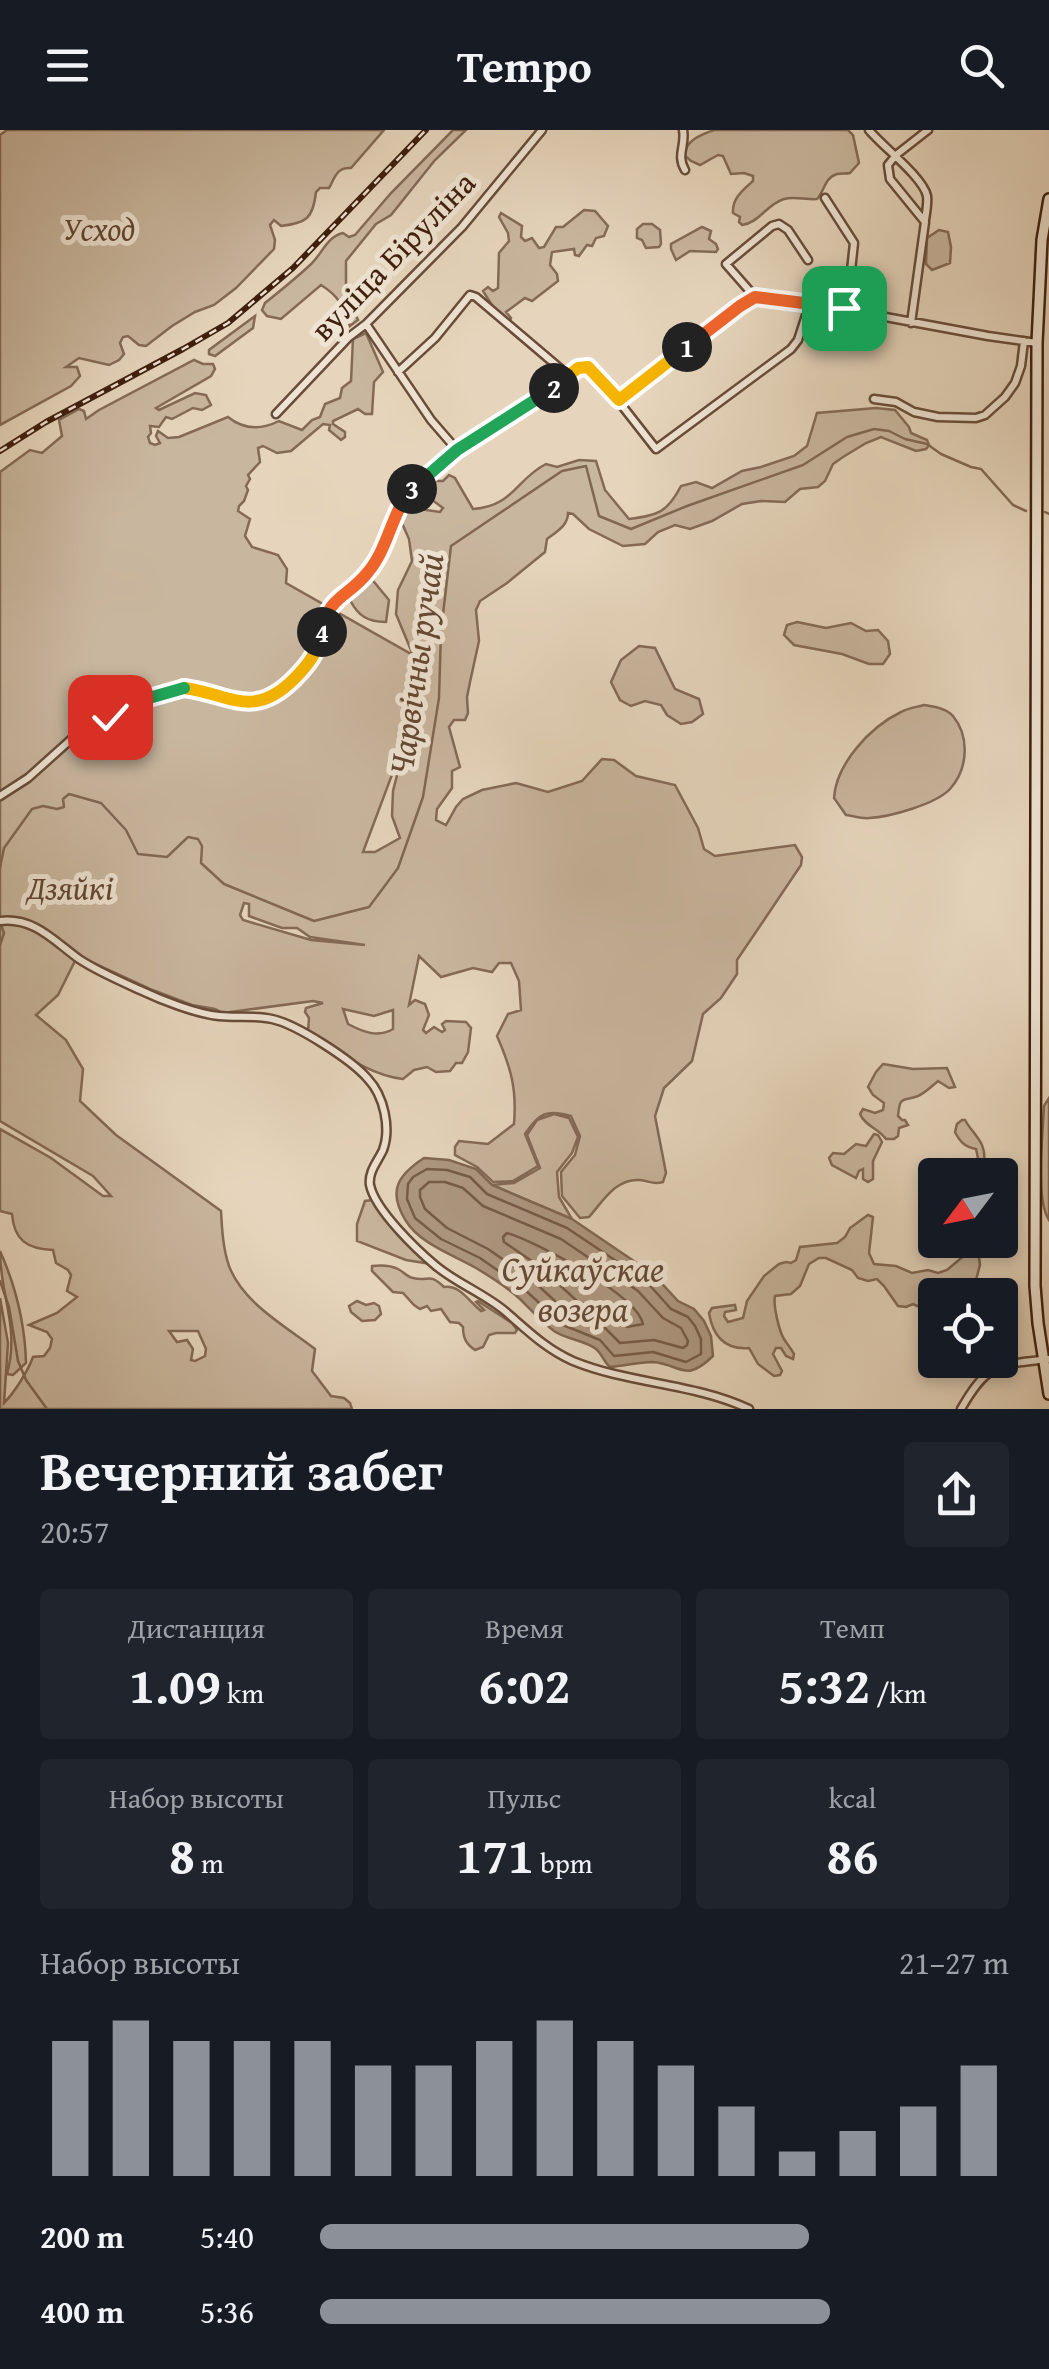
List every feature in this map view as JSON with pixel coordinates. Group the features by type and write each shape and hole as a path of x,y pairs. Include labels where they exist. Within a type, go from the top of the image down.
{"main road":[{"path":"1049,199 1041,254 1038,343 1035,1286 1049,1394"}],"street":[{"name":"вуліца Біруліна","path":"276,414 462,227 542,130"},
{"path":"683,130 680,162 685,170"},
{"path":"869,130 886,150 896,155 927,197 911,322"},
{"path":"925,222 890,179 888,165 928,130"},
{"path":"825,198 854,243 844,308"},
{"path":"755,297 726,264 772,226 779,224 788,230 808,260"},
{"path":"398,372 436,338 470,296 569,376"},
{"path":"619,400 755,297 844,308 1038,343"},
{"path":"0,796 28,778 86,726 135,702 188,688 251,703 283,690 311,660 328,608 369,572 401,502 416,485 457,450 551,390 578,368 588,367 656,449 791,349 798,340 810,303"},
{"path":"366,324 431,420 457,450"},
{"path":"874,399 896,402 914,412 938,417 985,415 1015,383 1024,341"},
{"path":"1036,903 1049,904"},
{"path":"0,921 36,926 81,960 141,991 204,1013 278,1020 344,1058 369,1079 382,1099 386,1137 370,1175 370,1188 398,1231 438,1268 505,1311 547,1348 576,1362 749,1409"},
{"path":"962,1409 986,1372 1046,1360"}],"green space":[{"name":"Усход","path":"7,130 384,130 351,168 339,171 329,188 316,192 307,218 281,226 274,220 270,225 274,249 214,305 195,312 146,346 123,337 120,343 124,354 109,365 79,358 66,367 77,367 80,376 71,386 0,425 0,135"},
{"path":"453,130 466,130 346,261 346,296 358,320 350,326 340,302 321,285 281,319 267,316 262,310 265,303 309,266 332,238 343,233 355,235"},
{"path":"714,130 848,130 853,135 859,163 850,173 830,178 817,199 784,199 742,225 740,217 733,213 734,203 753,176 731,174 723,156 700,165 684,155 691,141"},
{"path":"584,210 595,211 608,226 604,236 596,238 592,246 587,245 579,256 574,249 552,252 550,265 558,281 532,301 525,298 506,312 510,321 495,310 483,291 498,288 499,253 509,241 499,217 501,213 522,226 521,237 525,241 532,238 539,248 544,247 556,227 563,227"},
{"path":"643,224 660,230 659,247 646,248 637,238 637,229"},
{"path":"702,227 711,231 709,239 716,244 716,252 690,251 676,260 671,244"},
{"path":"939,230 948,232 950,263 932,270 926,264 927,238"},
{"path":"255,316 253,328 215,356 209,354 209,350"},
{"name":"Дзяйкі","path":"366,333 383,372 374,382 372,414 358,409 333,421 345,432 341,440 329,430 330,425 323,424 291,451 277,453 263,446 258,448 260,462 248,475 248,490 238,511 250,519 245,536 252,547 278,555 287,569 286,583 413,655 396,614 398,590 412,561 401,521 403,512 412,508 440,512 443,508 420,491 426,481 443,481 449,475 455,478 473,509 497,503 546,464 557,467 579,460 596,461 605,490 629,519 661,511 681,486 696,482 712,488 742,471 794,456 807,446 817,413 895,410 911,433 927,440 926,449 916,451 881,437 833,464 818,487 800,489 785,502 742,504 690,529 675,525 658,532 645,544 623,546 568,513 564,525 547,539 545,552 480,601 476,610 479,641 467,697 468,713 465,720 454,720 449,727 460,767 452,771 452,788 437,809 436,820 446,825 463,799 482,790 516,783 548,792 582,781 602,759 614,760 636,776 675,785 698,828 704,849 715,856 795,845 802,857 801,865 737,960 737,974 721,998 703,1014 692,1061 664,1088 655,1116 666,1173 663,1182 624,1183 589,1217 580,1218 562,1196 561,1172 575,1155 580,1136 571,1116 550,1113 535,1121 525,1134 538,1166 513,1181 493,1182 455,1155 459,1141 488,1144 514,1124 512,1079 497,1036 508,1014 521,1010 519,981 511,963 499,963 492,972 473,968 441,977 419,956 409,1005 415,1000 425,1004 429,1015 423,1030 426,1033 434,1027 442,1032 446,1021 466,1022 471,1028 468,1052 462,1063 456,1063 450,1071 436,1072 427,1067 414,1070 403,1079 365,1067 308,1032 306,1008 323,1003 223,1013 150,989 87,960 75,961 58,995 36,1015 66,1040 83,1069 80,1101 116,1135 221,1211 225,1253 235,1279 266,1313 315,1349 312,1371 331,1396 344,1398 352,1409 0,1409 0,1298 8,1343 4,1403 33,1357 44,1356 50,1348 52,1339 47,1332 29,1325 57,1313 77,1297 67,1291 71,1275 56,1263 53,1250 36,1248 24,1241 12,1214 0,1211 0,1129 51,1158 103,1196 111,1196 93,1176 0,1121 0,472 30,450 42,453 62,436 59,420 79,409 86,419 194,360 213,364 211,376 156,408 195,393 206,395 211,405 202,410 193,408 172,419 166,417 159,427 150,426 150,443 160,443 158,431 168,438 179,437 228,417 246,426 279,421 302,430 320,417 325,404 340,398 342,388 351,381 353,339","holes":["408,732 393,791 392,816 400,838 375,852 363,852","244,903 249,904 249,916 282,928 297,928 310,937 365,945 311,940 243,920 240,915","343,1009 374,1016 393,1010 393,1029 387,1032 370,1033 348,1024","169,1331 198,1331 205,1356 191,1360 193,1349 187,1340 177,1342"]},
{"path":"370,577 389,600 386,622 364,617 350,600 358,585"},
{"path":"797,622 826,628 851,623 866,631 878,630 888,641 890,654 883,664 869,664 842,654 794,645 784,635 787,625"},
{"path":"639,646 655,648 675,689 699,699 703,714 681,724 667,715 661,705 645,701 631,706 620,700 611,682 621,660"},
{"path":"924,705 947,711 962,733 965,753 956,781 943,795 912,809 869,818 846,815 834,798 848,760 889,719"},
{"path":"883,1064 913,1069 947,1068 955,1087 938,1081 921,1095 903,1100 898,1116 908,1125 899,1128 894,1139 886,1139 860,1114 863,1109 875,1113 883,1110 884,1103 868,1087"},
{"path":"1049,1098 1049,1220 1042,1197 1041,1165 1044,1106"},
{"path":"554,1114 569,1118 578,1137 572,1153 557,1172 559,1197 572,1219 492,1185 514,1183 540,1168 527,1135 537,1120"},
{"path":"965,1120 982,1144 984,1158 978,1158 976,1149 963,1144 955,1132 957,1124"},
{"path":"874,1134 882,1142 873,1161 873,1179 863,1179 863,1169 856,1178 832,1165 829,1158 833,1153 844,1154 856,1144 866,1146"},
{"path":"372,1200 397,1233 431,1264 406,1260 357,1241 357,1224 365,1201"},
{"path":"868,1215 873,1217 869,1253 874,1264 896,1266 912,1273 938,1273 961,1258 979,1258 976,1278 918,1278 918,1306 898,1306 877,1279 858,1278 852,1270 819,1258 809,1264 800,1286 791,1294 775,1296 780,1330 794,1354 793,1359 776,1348 773,1354 782,1371 780,1375 774,1376 758,1364 749,1348 733,1347 721,1340 709,1313 712,1308 735,1305 736,1310 725,1312 724,1316 728,1322 743,1318 747,1301 764,1276 779,1264 796,1260 800,1247 837,1243"},
{"path":"0,1251 15,1292 24,1334 26,1363 13,1375 7,1374 11,1341"},
{"path":"372,1266 392,1267 411,1277 432,1279 455,1289 481,1311 484,1310 478,1301 517,1330 489,1335 483,1347 475,1350 459,1323 450,1322 441,1309 420,1309 403,1293 393,1292 372,1271"},
{"path":"357,1301 374,1303 381,1314 375,1320 362,1321 349,1306"}],"water":[{"name":"Суйкаўскае возера","path":"424,1158 449,1160 476,1169 492,1185 572,1219 653,1274 704,1321 711,1336 713,1356 689,1371 652,1362 610,1367 592,1346 554,1331 504,1286 428,1243 412,1229 400,1210 396,1192 402,1177"}],"waterway":[{"name":"Чарвічны ручай","path":"0,868 4,848 32,809 64,807 63,799 69,794 101,803 126,830 138,854 167,857 188,837 198,839 202,846 201,863 224,884 314,921 369,907 398,868 423,797 439,698 441,631 451,546 562,471 586,466 599,516 631,529 803,465 847,437 874,429 927,444 941,454 981,469 1013,505 1026,511"},
{"path":"1045,512 1049,514"},
{"name":"Чарвічны ручай","path":"0,945 4,933 1,925"},
{"name":"Чарвічны ручай","path":"0,1281 9,1307 18,1361 47,1409"}],"railway":[{"path":"0,451 228,323 293,268 426,130"}],"route":[{"path":"110,717 135,702 178,689 251,703 283,690 311,660 328,608 369,572 401,502 416,485 457,450 551,390 578,368 588,367 619,400 755,297 844,308"}]}
